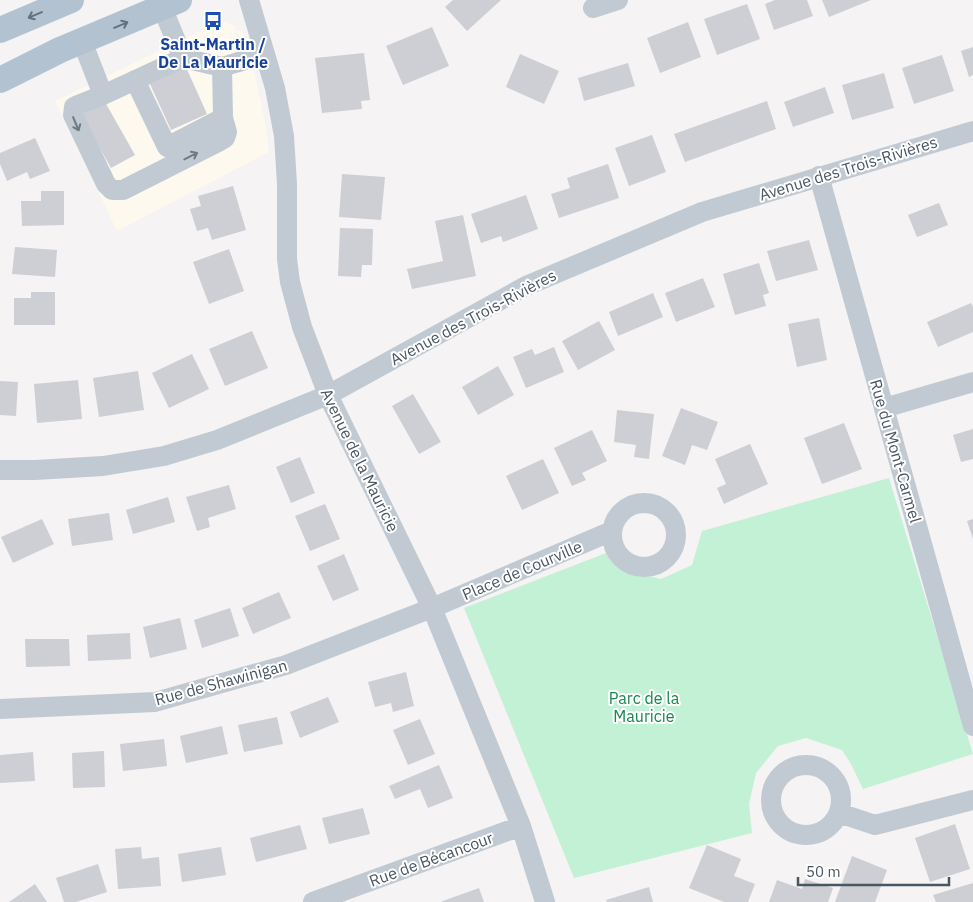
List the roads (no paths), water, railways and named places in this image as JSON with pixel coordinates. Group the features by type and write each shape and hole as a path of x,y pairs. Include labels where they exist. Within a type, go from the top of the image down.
{"main road":[{"path":"0,30 71,0"},
{"path":"0,80 82,41 171,4"}],"street":[{"name":"Avenue de la Mauricie","path":"249,0 275,88 284,136 287,184 286,234 290,282 302,327 328,395 432,608 521,826 545,902"},
{"path":"593,8 618,0"},
{"path":"171,4 183,58"},
{"path":"82,41 103,95"},
{"path":"222,67 223,118 228,132 225,138 165,170 117,191 112,190 106,184 72,115 74,107 183,58 222,67 265,54"},
{"path":"135,80 167,147 223,118"},
{"name":"Avenue des Trois-Rivières","path":"0,470 72,469 104,466 164,456 224,438 328,395 526,286 702,212 973,131"},
{"name":"Rue du Mont-Carmel","path":"819,176 973,726"},
{"path":"884,408 973,382"},
{"name":"Place de Courville","path":"432,608 612,531"},
{"name":"Rue de Shawinigan","path":"0,709 155,702 286,665 432,608"},
{"path":"839,813 875,825 973,800"},
{"name":"Rue de Bécancour","path":"313,902 521,826"}],"place":[{"name":"Saint-Martin / De La Mauricie","path":"213,21"}],"park label":[{"name":"Parc de la Mauricie","path":"644,707"}]}
